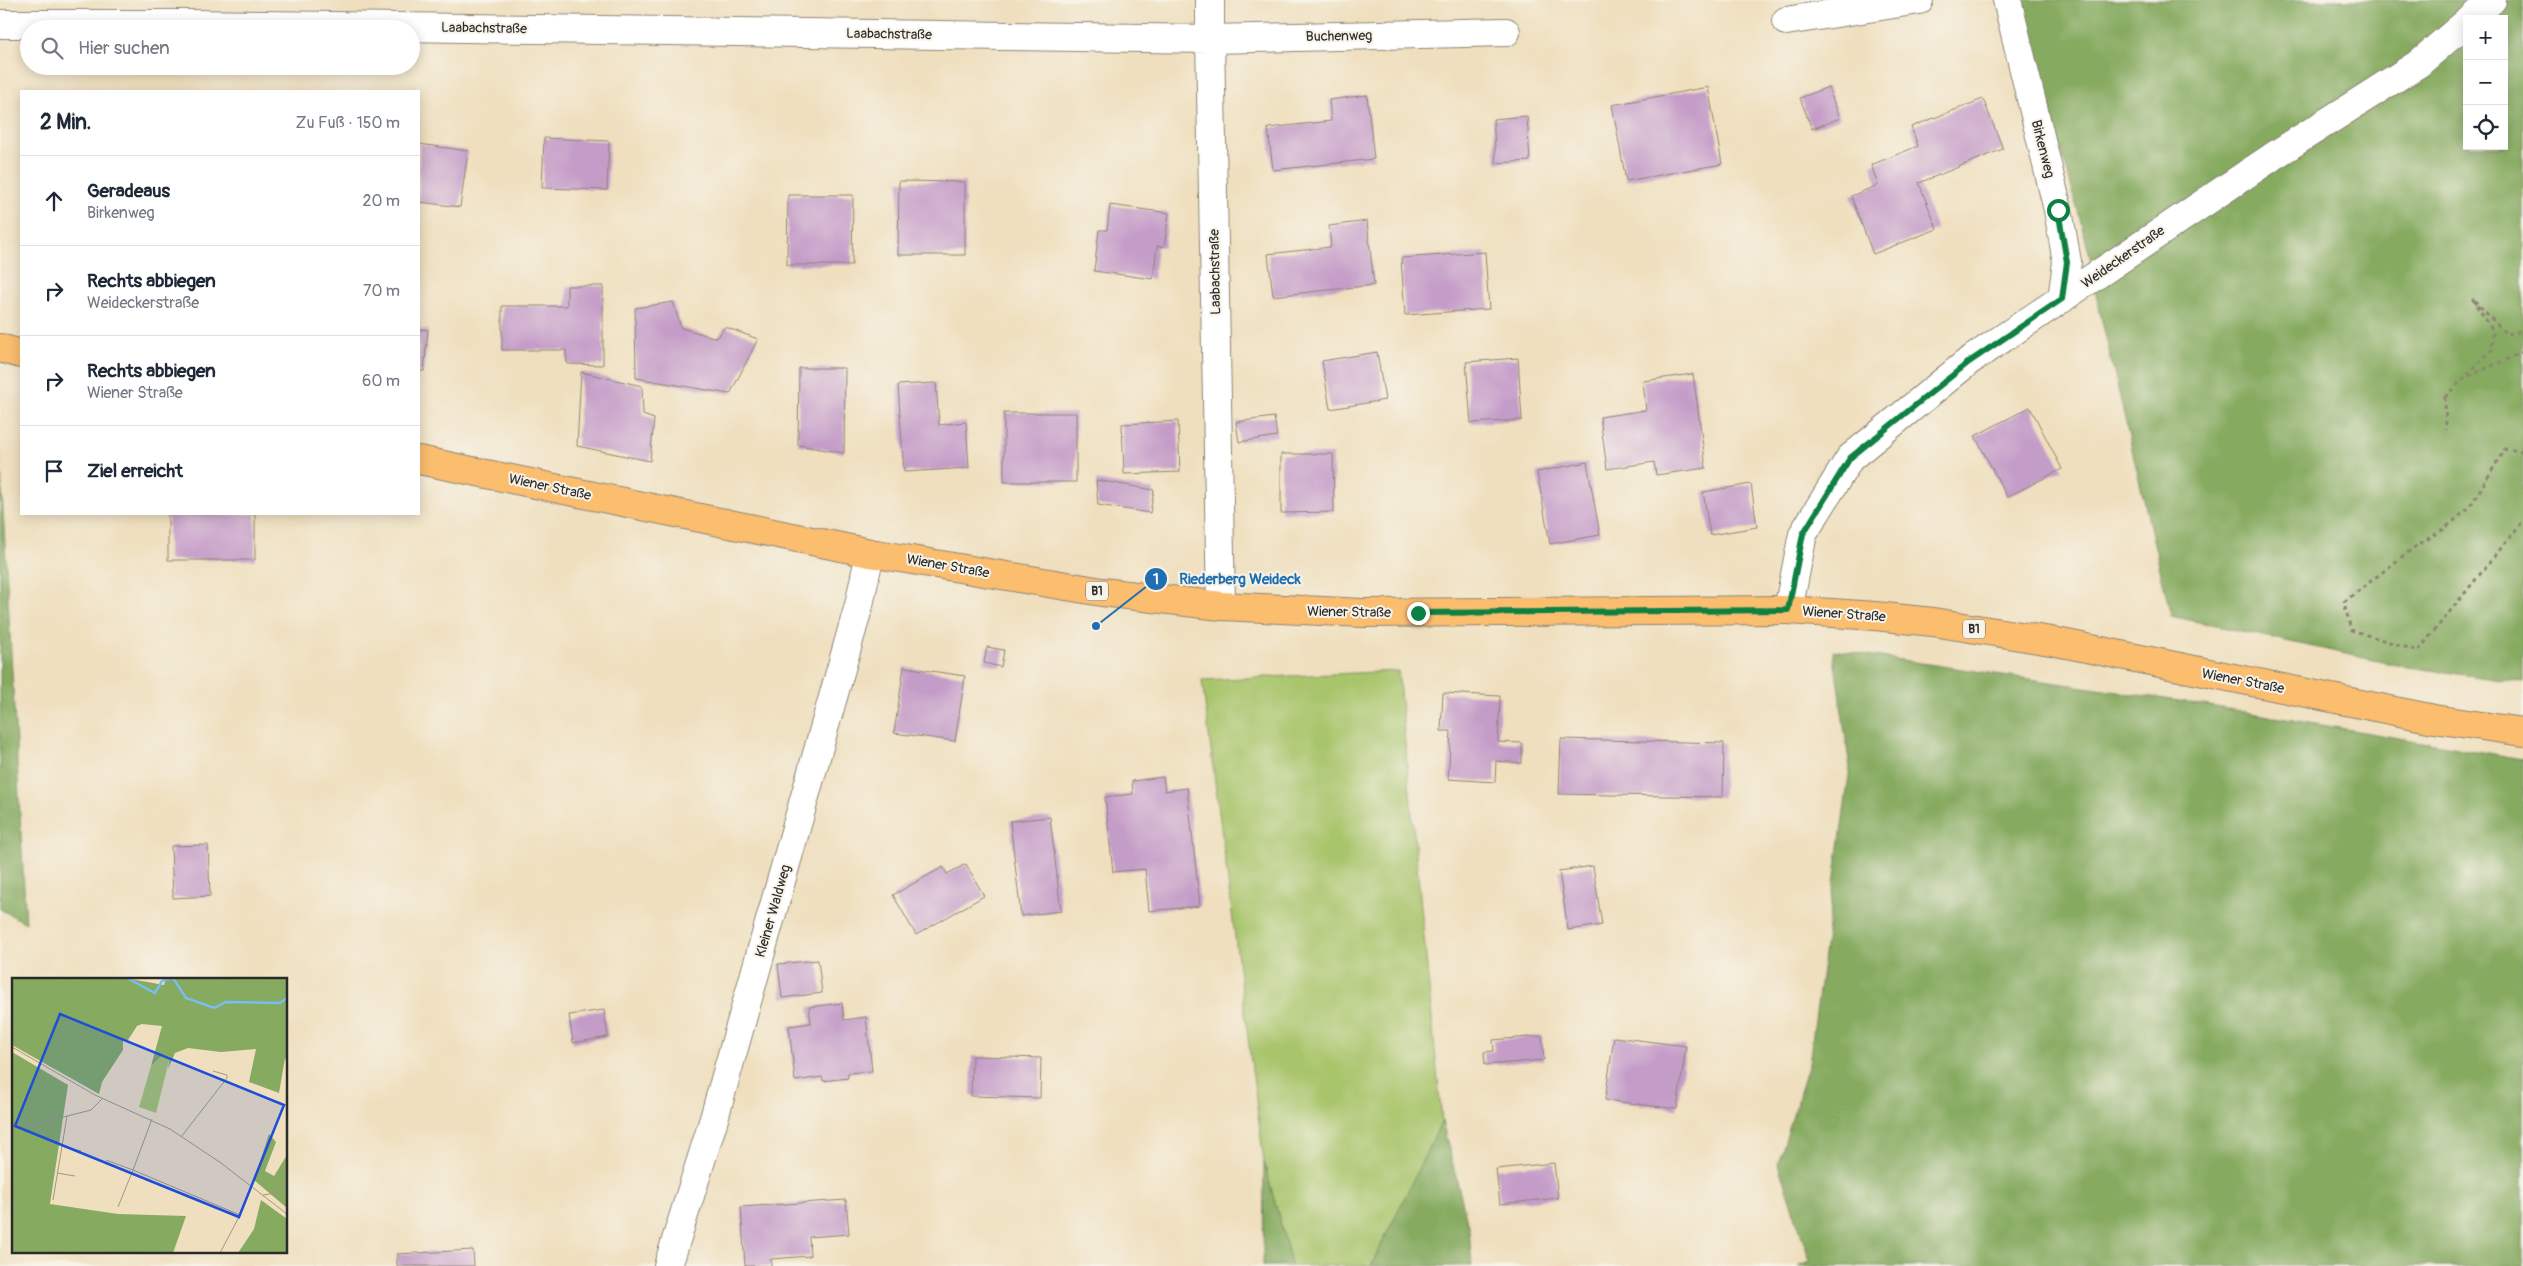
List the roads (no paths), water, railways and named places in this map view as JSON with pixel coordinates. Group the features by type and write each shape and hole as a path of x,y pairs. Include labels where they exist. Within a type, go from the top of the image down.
{"main road":[{"path":"0,348 20,354"},
{"name":"Wiener Straße","path":"420,460 870,553 1102,592 1221,606 1363,613 1788,610 1933,622 2057,642 2434,719 2523,732"}],"street":[{"path":"1210,0 1210,38"},
{"path":"1786,21 1918,0"},
{"name":"Birkenweg","path":"2007,0 2058,210 2067,262 2062,299"},
{"path":"2475,15 2492,0"},
{"name":"Laabachstraße","path":"0,24 20,24"},
{"name":"Weideckerstraße","path":"1788,610 1803,534 1850,458 1969,362 2270,158 2418,64 2463,25"},
{"name":"Laabachstraße","path":"420,27 1210,38 1221,606"},
{"name":"Buchenweg","path":"1210,38 1506,32"},
{"name":"Kleiner Waldweg","path":"668,1266 713,1122 859,605 870,553"}],"place":[{"name":"Riederberg Weideck","path":"1096,626"}]}
